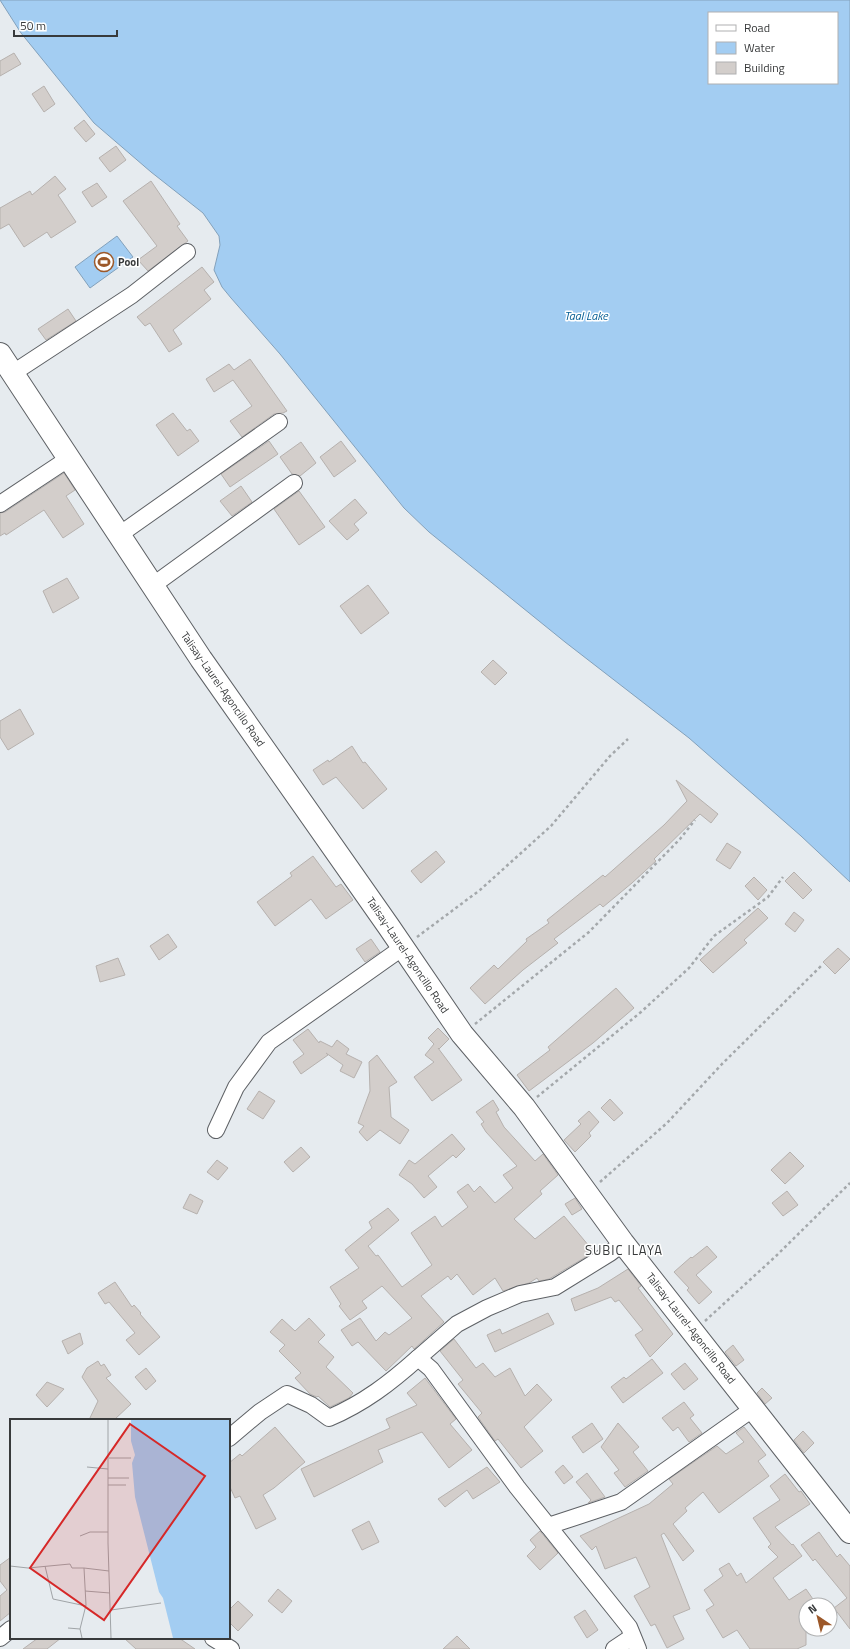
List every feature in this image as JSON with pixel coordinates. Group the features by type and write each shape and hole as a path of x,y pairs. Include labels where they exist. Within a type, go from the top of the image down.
{"main road":[{"name":"Talisay-Laurel-Agoncillo Road","path":"0,354 201,659 462,1034 524,1107 623,1243 694,1331 850,1532"}],"street":[{"path":"13,374 132,295 187,252"},
{"path":"119,535 279,422"},
{"path":"0,504 68,458"},
{"path":"152,586 294,483"},
{"path":"216,1130 236,1087 268,1042 402,948"},
{"path":"230,1437 260,1412 286,1394 311,1405 329,1418 354,1407 383,1388 457,1324 487,1308 520,1294 555,1287 610,1253 623,1243"},
{"path":"418,1358 431,1369 517,1487 629,1627 635,1643 614,1649"},
{"path":"548,1526 621,1502 754,1408"},
{"path":"0,1638 10,1630"},
{"path":"215,1639 231,1649"}],"path":[{"path":"402,948 480,890 551,826 610,756 628,739"},
{"path":"462,1034 589,932 680,839 695,820"},
{"path":"524,1107 641,1012 689,968 714,936 768,897 783,877"},
{"path":"588,1193 667,1123 722,1064 820,966"},
{"path":"694,1331 776,1256 850,1183"}],"water":[{"name":"Taal Lake","path":"0,0 850,0 850,882 801,836 689,738 565,642 429,532 404,508 280,354 222,287 214,270 220,245 219,236 203,213 151,172 94,123 21,33"},
{"name":"Pool","path":"117,236 133,257 90,288 75,267"}],"building":[{"path":"14,53 21,64 0,76 0,61"},
{"path":"44,86 55,104 44,112 32,94"},
{"path":"84,120 95,134 86,142 74,128"},
{"path":"116,146 126,160 110,172 99,158"},
{"path":"55,176 66,189 58,195 76,222 51,238 47,232 24,247 9,224 0,229 0,208 30,191 32,195"},
{"path":"151,181 180,224 177,226 188,241 148,271 138,260 157,246 123,201"},
{"path":"97,183 107,197 92,207 82,192"},
{"path":"202,267 214,282 204,290 211,299 173,330 182,344 169,352 150,323 145,326 137,317"},
{"path":"68,309 76,321 46,340 38,329"},
{"path":"250,359 287,411 274,414 242,437 230,421 252,406 233,380 214,392 206,379 229,364 234,370"},
{"path":"173,413 187,431 190,429 199,441 178,456 156,425"},
{"path":"269,441 278,454 230,487 221,474"},
{"path":"341,441 356,461 334,477 320,457"},
{"path":"301,442 316,463 300,476 292,474 280,457"},
{"path":"64,473 75,490 66,496 84,524 63,538 44,510 6,535 5,533 0,536 0,513 5,512"},
{"path":"241,486 252,502 232,516 220,501"},
{"path":"299,491 325,527 299,545 274,509"},
{"path":"355,499 367,513 354,524 359,530 347,540 329,521"},
{"path":"67,578 79,598 53,613 43,591"},
{"path":"368,585 389,613 361,634 340,606"},
{"path":"493,660 507,673 495,685 481,672"},
{"path":"20,709 34,734 8,750 0,737 0,721"},
{"path":"352,746 363,763 365,762 387,789 363,809 336,777 323,785 313,770 328,760 329,762"},
{"path":"676,780 718,814 711,823 700,814 654,859 656,861 632,883 603,907 600,904 554,939 558,943 523,970 485,1004 470,988 494,965 498,969 527,941 526,939 549,923 547,920 603,875 605,877 664,825 687,801"},
{"path":"727,843 741,852 730,869 716,860"},
{"path":"436,851 445,862 421,883 411,871"},
{"path":"313,856 336,887 341,884 353,900 326,919 311,899 275,926 257,902 292,876 290,873"},
{"path":"794,872 812,890 803,899 785,881"},
{"path":"754,877 767,890 758,900 745,886"},
{"path":"758,908 768,918 744,940 747,943 713,973 700,960"},
{"path":"794,912 804,920 795,932 785,924"},
{"path":"168,934 177,947 159,960 150,946"},
{"path":"371,939 380,952 365,962 356,949"},
{"path":"838,948 850,959 835,974 823,962"},
{"path":"118,958 125,975 100,982 96,966"},
{"path":"616,988 634,1008 593,1043 529,1091 517,1075 550,1050 548,1047"},
{"path":"438,1028 449,1039 439,1049 438,1048 462,1080 432,1101 414,1077 434,1062 425,1055 434,1044 428,1038"},
{"path":"308,1029 319,1043 320,1041 332,1047 337,1040 349,1049 346,1054 362,1062 354,1078 340,1071 343,1065 326,1053 328,1055 301,1074 293,1062 304,1054 293,1040"},
{"path":"377,1055 397,1082 389,1087 391,1117 409,1130 400,1144 380,1130 367,1141 359,1132 364,1126 358,1123 370,1091 369,1062"},
{"path":"259,1091 275,1101 263,1119 247,1109"},
{"path":"610,1099 623,1113 614,1121 601,1108"},
{"path":"493,1100 499,1110 496,1112 504,1127 535,1161 543,1154 558,1175 540,1191 542,1194 514,1219 535,1239 564,1216 594,1252 549,1279 539,1281 537,1278 529,1283 503,1291 495,1278 473,1295 457,1274 451,1280 448,1276 421,1296 444,1322 414,1349 412,1346 386,1371 358,1342 352,1346 341,1330 360,1318 376,1341 385,1332 389,1335 412,1318 382,1286 362,1301 367,1308 350,1320 339,1306 341,1304 330,1287 359,1268 345,1250 372,1228 369,1222 388,1208 399,1220 368,1246 376,1256 378,1255 402,1287 432,1265 411,1233 435,1216 442,1227 468,1207 457,1192 468,1184 474,1192 480,1186 495,1203 513,1188 503,1175 517,1166 486,1132 481,1124 484,1122 476,1112"},
{"path":"589,1111 599,1122 589,1133 591,1136 575,1152 564,1140 581,1124 578,1121"},
{"path":"452,1134 465,1149 456,1158 453,1155 428,1176 437,1187 424,1198 412,1184 399,1175 409,1160 415,1164"},
{"path":"301,1147 310,1157 293,1172 284,1162"},
{"path":"790,1152 804,1166 785,1184 771,1170"},
{"path":"217,1160 228,1168 218,1180 207,1172"},
{"path":"787,1191 798,1205 783,1216 772,1203"},
{"path":"190,1194 203,1201 197,1214 183,1208"},
{"path":"575,1198 582,1209 572,1215 565,1204"},
{"path":"707,1246 717,1257 696,1275 712,1292 699,1304 687,1290 689,1288 674,1272 691,1257 692,1258"},
{"path":"628,1269 641,1286 638,1288 673,1334 650,1357 635,1335 643,1330 619,1300 615,1302 611,1297 575,1311 571,1299 598,1288"},
{"path":"115,1282 132,1307 134,1305 160,1337 139,1355 126,1340 135,1333 109,1302 105,1304 98,1293"},
{"path":"548,1313 554,1324 495,1352 487,1335 500,1329 502,1334"},
{"path":"309,1318 325,1335 318,1342 334,1357 326,1367 353,1393 349,1398 330,1407 318,1396 317,1397 310,1394 295,1378 301,1373 279,1351 285,1345 270,1332 282,1319 295,1331"},
{"path":"80,1333 83,1344 68,1354 62,1341"},
{"path":"454,1339 476,1368 483,1363 495,1377 510,1368 525,1396 537,1384 552,1400 524,1427 543,1451 521,1468 498,1439 495,1441 478,1417 482,1413 458,1384 463,1380 440,1351"},
{"path":"733,1345 744,1360 736,1366 725,1352"},
{"path":"652,1359 663,1373 623,1403 611,1387 624,1377 626,1379"},
{"path":"98,1361 101,1366 104,1364 111,1375 106,1378 131,1404 115,1419 89,1419 98,1401 82,1377 87,1368"},
{"path":"685,1363 698,1379 684,1390 671,1374"},
{"path":"146,1368 156,1381 146,1390 135,1377"},
{"path":"425,1378 456,1419 450,1424 472,1450 449,1468 422,1432 378,1450 383,1462 314,1497 301,1469 390,1428 386,1419 417,1405 407,1393"},
{"path":"47,1382 64,1389 47,1407 36,1395"},
{"path":"762,1388 772,1398 765,1404 757,1393"},
{"path":"684,1402 694,1415 690,1418 702,1433 689,1442 678,1427 673,1431 662,1418"},
{"path":"592,1423 603,1439 583,1453 572,1437"},
{"path":"618,1423 639,1447 633,1452 648,1471 625,1487 614,1473 619,1470 601,1447"},
{"path":"275,1427 305,1462 274,1488 263,1495 276,1519 256,1529 240,1496 235,1498 230,1487 230,1462 240,1454 242,1456"},
{"path":"744,1427 766,1455 758,1461 769,1476 719,1513 703,1492 685,1508 687,1511 673,1524 694,1551 683,1561 664,1533 661,1535 690,1609 673,1616 684,1639 667,1648 655,1624 651,1626 634,1596 650,1587 636,1557 605,1569 596,1546 592,1550 580,1536 649,1504 673,1484 669,1479 717,1446 726,1454 744,1442 736,1433"},
{"path":"803,1431 814,1443 804,1453 794,1440"},
{"path":"563,1465 573,1477 564,1484 555,1472"},
{"path":"487,1467 500,1482 473,1499 467,1490 445,1507 438,1499"},
{"path":"587,1473 605,1497 588,1503 591,1500 576,1482"},
{"path":"785,1474 799,1492 801,1491 810,1504 775,1527 792,1545 793,1544 802,1556 773,1578 789,1600 806,1589 812,1597 798,1597 798,1637 806,1637 806,1645 797,1649 750,1649 737,1630 723,1638 706,1610 714,1605 704,1590 723,1576 719,1569 729,1563 737,1576 741,1573 746,1583 778,1557 768,1547 771,1544 753,1518 780,1500 770,1486"},
{"path":"369,1521 379,1542 362,1550 352,1530"},
{"path":"540,1531 558,1553 540,1570 527,1556 536,1547 530,1540"},
{"path":"819,1532 837,1557 840,1554 850,1566 850,1629 838,1613 838,1605 847,1598 815,1559 813,1561 801,1545"},
{"path":"10,1558 10,1613 0,1621 0,1596 7,1590 0,1581 0,1565"},
{"path":"278,1589 292,1601 282,1613 268,1601"},
{"path":"238,1601 253,1615 238,1631 230,1623 230,1609"},
{"path":"585,1610 598,1630 587,1638 574,1617"},
{"path":"457,1636 470,1649 443,1649"},
{"path":"37,1639 60,1639 47,1649 23,1649"},
{"path":"125,1639 180,1639 195,1649 136,1649"}],"place":[{"name":"Pool","path":"104,262"}],"district":[{"name":"SUBIC ILAYA","path":"624,1250"}]}
